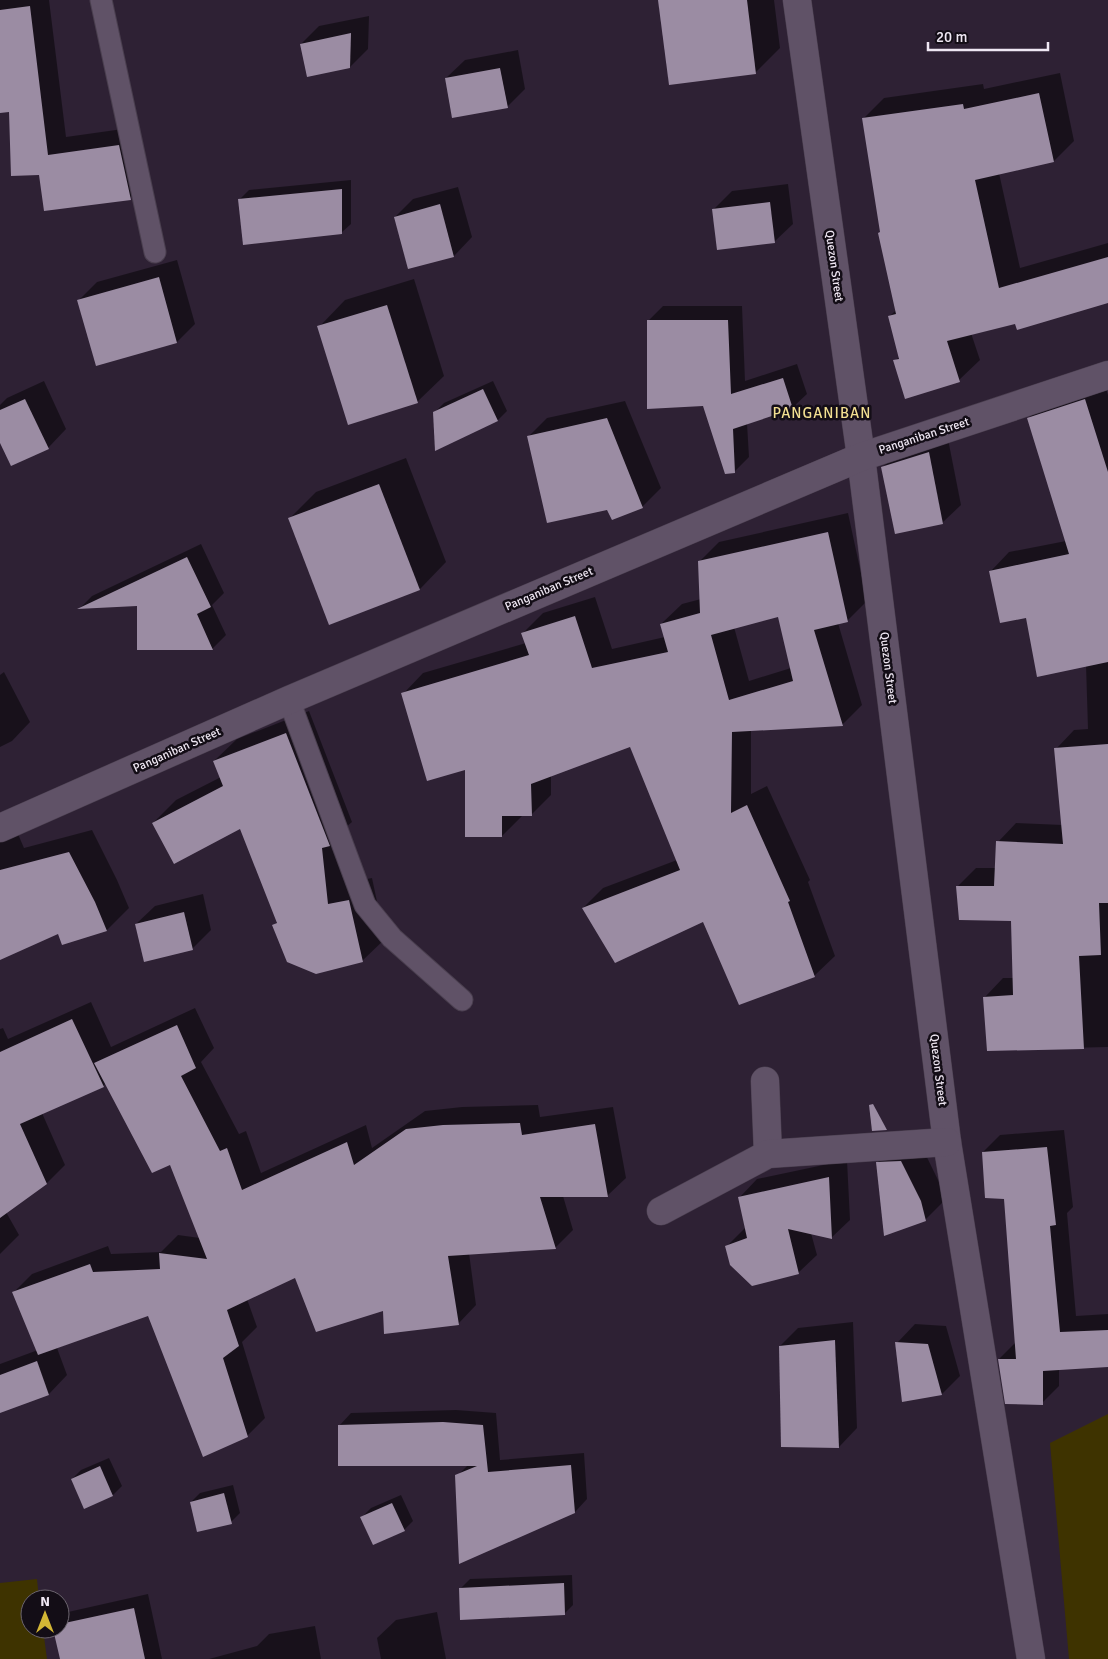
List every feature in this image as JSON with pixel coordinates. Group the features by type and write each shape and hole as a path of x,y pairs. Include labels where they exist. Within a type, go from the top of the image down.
{"street":[{"name":"Quezon Street","path":"797,0 861,457 948,1142 1031,1659"},
{"name":"Panganiban Street","path":"0,828 289,700 861,457 1108,375"},
{"path":"765,1081 768,1154"},
{"path":"661,1211 768,1154 948,1142"}],"lane":[{"path":"101,0 155,252"},
{"path":"289,700 365,905 392,938 462,1000"}],"shaded area":[{"path":"1108,1414 1108,1659 1069,1659 1050,1443"},
{"path":"37,1579 38,1589 20,1589 20,1639 44,1639 47,1659 0,1659 0,1583"}],"building":[{"path":"658,0 747,0 756,74 669,85"},
{"path":"30,6 48,155 119,145 131,200 44,211 39,175 11,176 9,112 0,113 0,10"},
{"path":"351,33 350,68 307,77 300,44"},
{"path":"500,68 508,108 452,118 445,78"},
{"path":"1039,93 1054,162 975,180 999,288 1108,257 1108,303 1017,330 1015,324 947,341 960,382 905,399 893,360 899,359 888,316 896,314 878,233 880,232 862,118 963,104 964,109"},
{"path":"342,189 342,234 243,245 238,199"},
{"path":"770,202 775,243 717,250 712,209"},
{"path":"440,204 454,257 408,269 394,217"},
{"path":"159,277 177,343 96,366 77,300"},
{"path":"387,305 418,403 348,425 317,326"},
{"path":"647,320 728,320 731,394 783,378 793,409 733,429 735,473 725,474 703,406 647,409"},
{"path":"483,389 498,421 435,451 433,412"},
{"path":"25,399 49,449 11,466 0,443 0,410"},
{"path":"1085,399 1108,472 1108,662 1037,677 1026,618 1000,623 989,571 1069,554 1027,418"},
{"path":"607,418 643,508 612,520 607,510 547,523 527,436"},
{"path":"929,452 943,524 895,534 881,467"},
{"path":"379,484 420,590 329,625 288,518"},
{"path":"828,532 848,622 814,630 843,726 732,732 731,813 747,805 790,901 788,902 815,977 739,1005 703,922 615,963 582,908 680,870 630,747 531,784 532,816 502,816 502,837 465,837 465,770 427,781 401,693 529,655 521,633 575,616 592,668 668,652 660,624 700,613 698,561","holes":["778,617 793,681 729,700 711,635"]},
{"path":"187,557 211,607 197,614 213,650 137,650 137,606 77,609"},
{"path":"286,733 330,846 322,848 328,904 349,900 363,962 316,974 287,962 272,925 277,923 240,829 174,864 152,823 223,786 213,761"},
{"path":"1108,744 1108,903 1099,903 1101,955 1079,956 1084,1049 987,1051 983,997 1013,995 1011,921 959,920 956,886 994,886 996,841 1063,844 1054,748"},
{"path":"69,852 95,902 107,931 62,945 58,934 0,960 0,870"},
{"path":"184,912 193,950 144,962 135,924"},
{"path":"72,1019 104,1087 20,1124 47,1184 0,1218 0,1052"},
{"path":"177,1025 196,1068 181,1076 220,1151 227,1148 242,1190 347,1142 354,1165 406,1129 443,1125 520,1123 522,1135 595,1124 608,1197 540,1197 556,1249 448,1256 459,1325 384,1334 383,1311 316,1332 295,1278 227,1310 239,1346 223,1358 248,1437 203,1457 148,1316 38,1355 12,1292 90,1264 93,1272 160,1269 159,1253 207,1259 170,1165 152,1173 94,1063"},
{"path":"873,1104 887,1130 872,1131 869,1105"},
{"path":"1047,1147 1056,1225 1050,1226 1060,1332 1108,1330 1108,1367 1043,1371 1043,1405 1005,1404 998,1359 1016,1359 1004,1199 985,1198 982,1152"},
{"path":"901,1161 921,1201 926,1221 884,1236 876,1162"},
{"path":"829,1177 832,1239 788,1229 799,1274 752,1286 730,1265 725,1246 747,1238 738,1197"},
{"path":"835,1340 839,1448 781,1447 779,1346"},
{"path":"895,1342 928,1344 942,1395 902,1402"},
{"path":"37,1361 49,1395 0,1413 0,1375"},
{"path":"443,1422 483,1425 488,1472 571,1465 575,1513 459,1564 455,1475 477,1466 338,1466 338,1425"},
{"path":"100,1466 113,1496 84,1509 71,1479"},
{"path":"224,1493 232,1524 197,1532 190,1502"},
{"path":"392,1503 405,1531 373,1545 360,1517"},
{"path":"564,1583 565,1615 460,1620 459,1588"},
{"path":"134,1608 145,1659 60,1659 55,1639 70,1639 70,1622"}],"district":[{"name":"PANGANIBAN","path":"822,413"}]}
